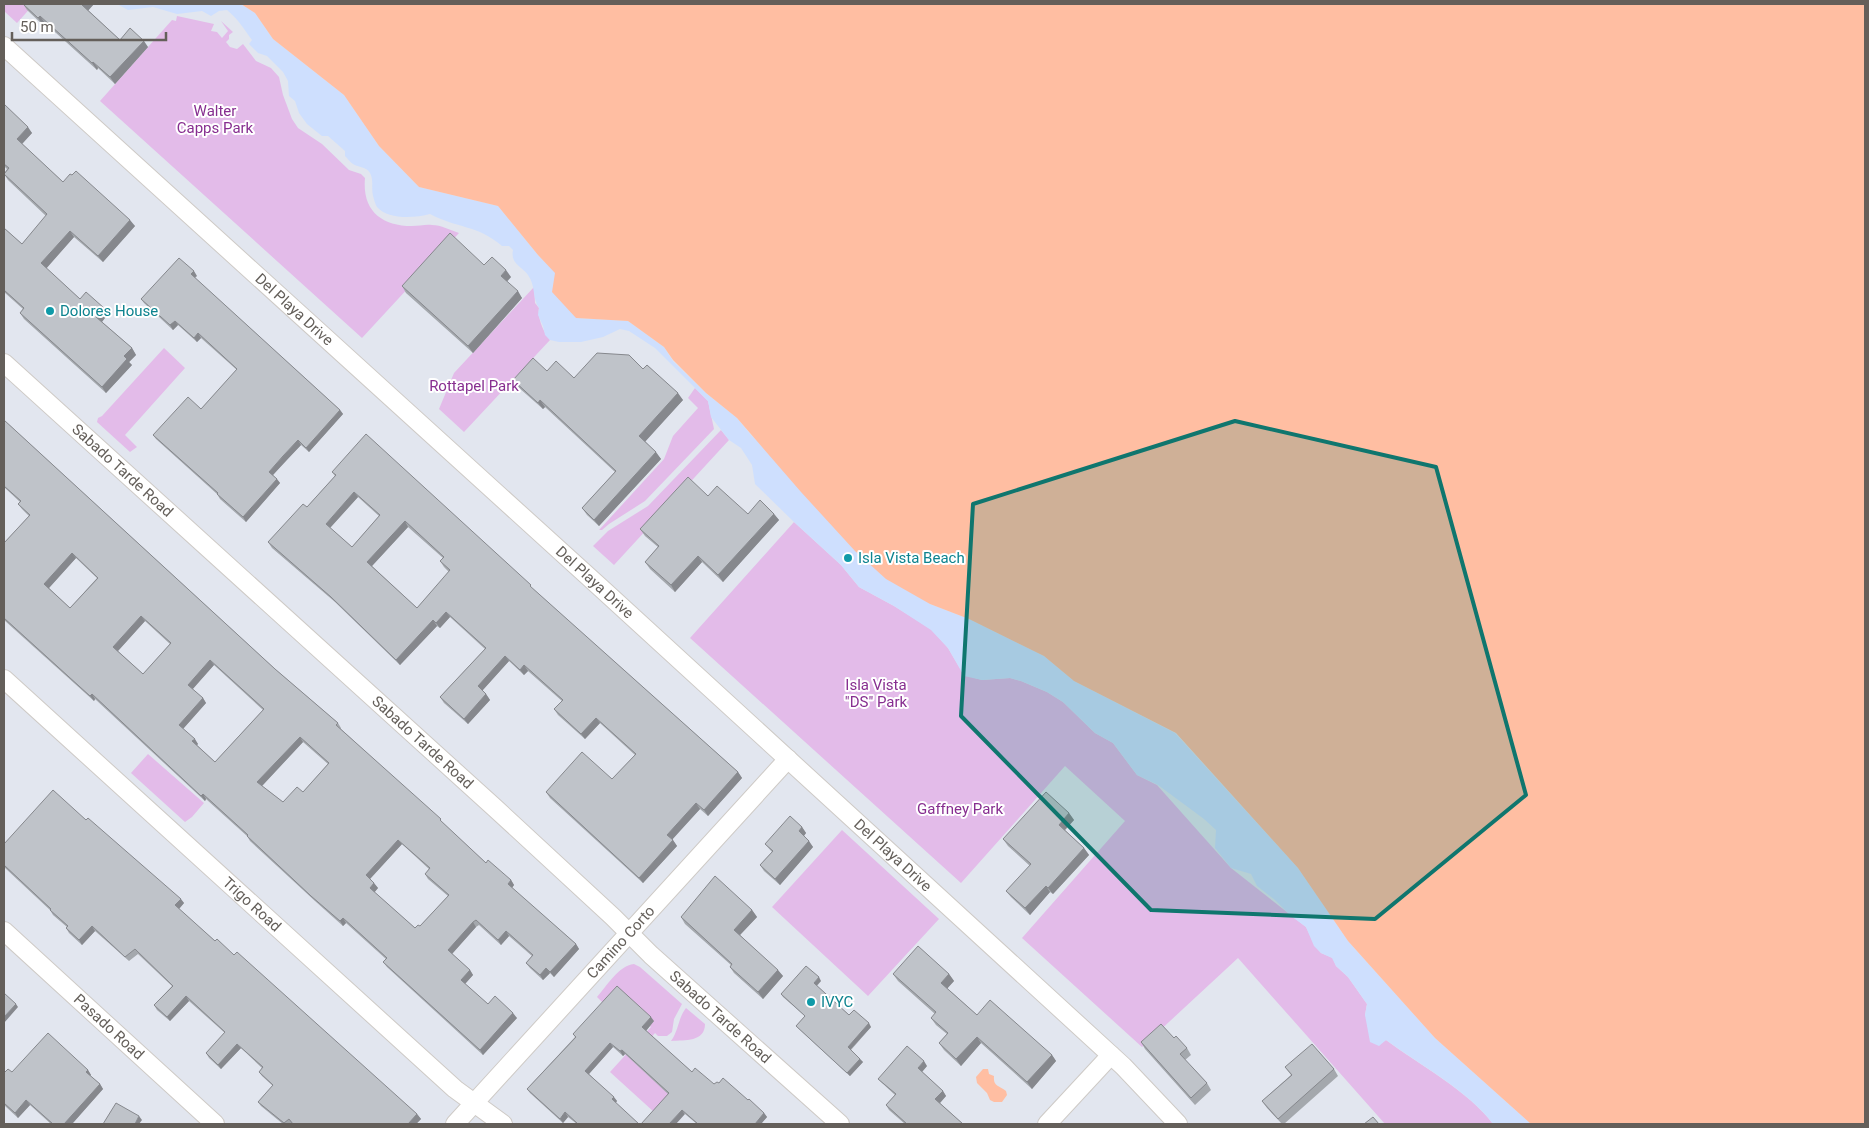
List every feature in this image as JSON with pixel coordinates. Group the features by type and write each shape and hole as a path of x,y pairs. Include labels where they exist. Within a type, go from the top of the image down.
{"street":[{"name":"Del Playa Drive","path":"4,46 1111,1055 1154,1097 1178,1124"},
{"name":"Sabado Tarde Road","path":"4,363 614,917 671,973 840,1124"},
{"name":"Trigo Road","path":"4,679 430,1067 455,1089 503,1124"},
{"name":"Camino Corto","path":"455,1124 788,759"},
{"name":"Pasado Road","path":"4,931 215,1124"},
{"path":"1047,1124 1111,1055"}],"highlighted area":[{"path":"1235,421 1436,467 1526,795 1375,919 1151,910 961,716 973,504"}],"green space":[{"path":"4,4 34,4 17,23 4,11"},
{"name":"Walter Capps Park","path":"177,16 214,24 211,31 217,32 222,38 228,31 221,21 233,32 229,35 229,39 226,42 230,47 237,49 243,44 256,61 271,68 279,77 283,95 292,119 298,128 322,144 349,170 361,174 365,178 367,199 370,207 376,214 391,223 412,226 435,225 459,233 362,338 100,101 172,20 176,21"},
{"name":"Rottapel Park","path":"534,287 535,303 539,308 543,330 550,340 464,432 439,409 454,373"},
{"path":"164,348 185,368 125,435 137,447 130,452 97,422 98,418 102,416"},
{"path":"695,388 708,401 714,429 645,501 602,530 599,530 664,459 673,436 698,408 688,398"},
{"path":"721,430 729,440 614,565 593,546 608,531 648,506"},
{"path":"794,522 841,565 859,587 931,629 948,648 964,675 982,680 1010,678 1047,692 1063,702 1095,733 1113,743 1137,775 1157,785 1231,868 1306,927 1315,946 1321,953 1333,958 1336,966 1348,977 1367,1004 1365,1015 1379,1045 1386,1040 1443,1079 1471,1101 1493,1124 1385,1124 1238,958 1142,1047 1022,938 1125,821 1065,766 961,883 690,638"},
{"path":"148,754 204,803 185,822 131,773"},
{"path":"842,830 939,919 868,996 772,907"},
{"path":"634,964 640,967 682,1004 674,1019 672,1032 667,1036 658,1036 655,1033 632,1060 670,1095 654,1112 610,1072 651,1027 615,994 605,1005 597,997 618,972"},
{"path":"686,1008 705,1024 704,1030 702,1034 693,1039 671,1041 676,1033 681,1016"}],"sand":[{"name":"Isla Vista Beach","path":"117,4 241,4 255,13 273,39 344,95 379,146 419,187 498,206 538,255 556,273 576,318 628,321 664,347 673,361 706,393 737,418 751,435 930,604 969,619 1044,656 1074,681 1175,733 1298,868 1348,941 1435,1038 1531,1124 1493,1124 1483,1112 1458,1090 1386,1040 1379,1046 1370,1042 1365,1015 1367,1004 1348,977 1336,966 1332,958 1321,953 1314,946 1306,927 1257,886 1251,874 1231,868 1215,848 1216,830 1158,785 1137,775 1113,743 1095,733 1063,702 1047,692 1010,678 982,680 964,676 948,648 931,630 894,606 859,587 841,565 755,484 752,465 741,448 729,440 711,417 708,401 655,348 629,331 620,329 603,337 581,342 550,340 545,335 538,315 539,308 530,279 513,259 513,250 509,246 502,246 476,230 430,214 402,217 382,211 375,203 370,173 352,163 345,156 345,151 328,136 322,136 307,124 299,113 295,101 289,96 288,81 283,72 267,56 258,53 249,44 252,40 227,10 219,11 211,16 202,11 177,14 153,7 128,10"}],"shaded area":[{"path":"241,4 1865,4 1865,1124 1531,1124 1435,1038 1348,941 1298,868 1176,733 1074,681 1044,656 969,619 930,604 886,579 855,551 737,418 706,393 673,360 664,347 628,321 576,318 552,292 555,273 498,206 419,187 379,146 344,95 273,39 255,13"},
{"path":"983,1069 988,1069 989,1074 994,1076 996,1084 1006,1091 1007,1095 1002,1102 990,1100 987,1093 977,1083 976,1077"}],"building":[{"path":"23,4 84,4 82,5 120,40 130,28 144,41 110,77 40,16 38,18"},
{"path":"4,104 28,127 17,139 63,182 70,174 72,175 76,171 130,220 98,256 70,231 41,263 80,299 86,292 104,308 96,317 132,348 124,356 127,359 102,387 20,313 24,308 4,290 4,228 22,244 47,214 4,174 9,168 4,164"},
{"path":"450,233 484,265 492,257 506,270 501,276 518,291 468,346 402,286"},
{"path":"179,258 194,271 191,274 340,410 306,448 298,440 283,456 269,472 277,479 243,517 153,435 188,397 201,409 237,369 198,333 194,338 175,321 170,325 141,299"},
{"path":"597,353 629,355 643,369 647,365 678,393 639,436 656,452 594,520 582,508 616,471 540,400 538,403 513,380 533,358 547,371 556,361 574,378"},
{"path":"4,420 275,669 338,723 336,725 441,819 486,863 488,860 511,880 508,884 576,944 550,972 546,968 540,975 526,963 533,955 506,931 498,940 476,920 473,922 448,950 470,970 461,980 488,1004 495,996 513,1013 480,1050 383,962 387,958 343,918 340,921 311,896 203,794 201,796 92,694 90,696 4,618 4,543 30,515 18,504 21,501 4,486","holes":["72,553 98,578 70,608 44,584","141,616 171,643 143,674 113,647","210,660 264,709 215,762 192,741 195,739 179,725 203,698 188,685","300,737 329,763 303,792 297,787 283,802 257,782","398,840 430,868 425,874 449,895 420,926 418,925 415,928 370,888 374,883 366,875"]},
{"path":"366,434 530,586 738,772 704,810 696,803 667,835 673,840 639,878 546,792 582,752 612,779 636,754 596,718 581,734 554,709 563,700 524,665 520,670 505,656 478,686 486,694 464,719 440,697 486,648 446,612 436,623 433,620 396,660 331,597 268,542 303,504 307,507 336,475 332,472","holes":["354,492 380,515 352,547 326,524","405,521 444,557 440,561 450,570 417,608 367,562"]},
{"path":"688,477 708,496 717,486 748,514 760,500 774,514 718,575 698,556 671,585 645,562 659,546 640,529"},
{"path":"53,790 181,899 175,905 215,941 217,939 234,955 237,952 417,1114 408,1124 293,1124 289,1119 284,1123 258,1102 273,1085 259,1072 263,1067 237,1044 218,1065 206,1053 225,1032 186,996 167,1017 154,1005 173,986 135,949 125,957 92,926 79,940 66,928 68,926 4,865 4,844"},
{"path":"1046,792 1069,813 1059,825 1084,848 1048,888 1046,886 1025,908 1006,891 1031,864 1003,839"},
{"path":"790,816 802,827 799,831 809,841 775,879 760,865 773,851 765,844"},
{"path":"715,876 752,910 734,930 778,970 758,992 730,967 732,964 681,917"},
{"path":"918,946 949,974 941,983 977,1015 990,1000 1052,1055 1027,1082 977,1037 956,1059 939,1043 948,1033 931,1018 936,1012 893,974"},
{"path":"806,966 819,977 814,983 849,1015 854,1010 869,1023 848,1047 860,1059 847,1073 796,1026 805,1016 781,994"},
{"path":"617,986 651,1017 642,1027 692,1072 695,1068 714,1084 719,1083 723,1078 764,1113 755,1124 698,1124 682,1110 669,1124 641,1124 669,1093 622,1050 620,1051 610,1043 585,1071 614,1097 612,1099 639,1124 578,1124 565,1112 560,1119 527,1089 576,1037 573,1034"},
{"path":"4,993 16,1004 4,1017"},
{"path":"1161,1024 1187,1048 1180,1054 1207,1083 1191,1098 1141,1042"},
{"path":"48,1033 88,1070 86,1072 100,1084 64,1124 53,1124 26,1100 15,1113 4,1103 4,1073 8,1069 12,1072"},
{"path":"1312,1044 1334,1069 1278,1119 1262,1101 1292,1075 1285,1067"},
{"path":"907,1046 924,1061 918,1068 943,1091 935,1099 963,1124 907,1124 886,1105 896,1094 878,1079"},
{"path":"116,1103 139,1116 135,1124 103,1124"},
{"path":"1373,1117 1379,1124 1364,1124"}],"place":[{"name":"Dolores House","path":"50,311"},
{"name":"Isla Vista Beach","path":"848,558"},
{"name":"IVYC","path":"811,1002"}],"park label":[{"name":"Isla Vista \"DS\" Park","path":"876,694"},
{"name":"Gaffney Park","path":"960,809"}]}
